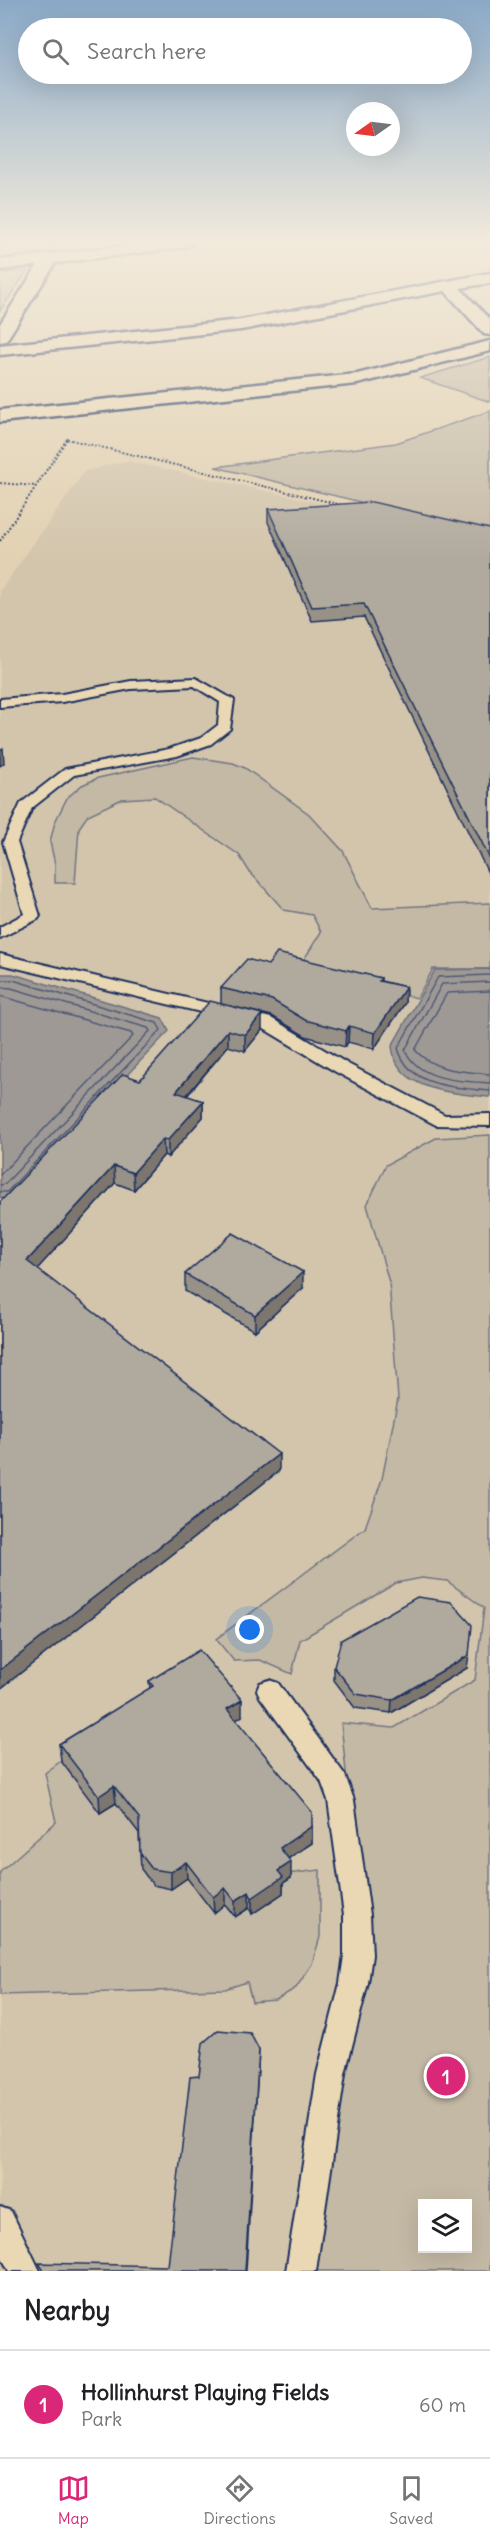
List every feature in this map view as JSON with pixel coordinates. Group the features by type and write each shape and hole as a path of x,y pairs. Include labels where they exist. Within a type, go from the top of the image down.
{"street":[{"path":"0,416 357,379 478,349"}],"lane":[{"path":"0,703 62,698 131,685 196,682 227,700 225,726 206,741 172,753 70,772 26,806 10,842 32,916 0,933"},
{"path":"0,959 265,1022 342,1068 442,1121 490,1120"},
{"path":"269,1690 332,1775 341,1800 357,1915 358,1955 354,1983 330,2074 302,2271"},
{"path":"0,2223 26,2271"}],"path":[{"path":"0,542 67,439 347,507"},
{"path":"0,483 36,486"},
{"path":"0,533 6,533"}],"shaded area":[{"path":"490,357 490,402 420,378"},
{"path":"490,411 490,533 215,467 396,443"},
{"path":"127,461 373,514 490,542 490,1821 381,2271 0,2271 0,591 85,471"},
{"path":"193,757 233,763 245,768 309,814 343,851 372,908 490,903 490,969 433,969 417,998 298,969 321,932 312,915 284,910 249,871 239,855 155,797 122,799 88,815 79,828 75,883 55,883 55,864 50,842 55,822 67,798 82,785 98,778"},
{"path":"490,1135 490,2271 317,2271 344,2059 364,1946 341,1723 394,1728 475,1680 484,1608 447,1581 422,1578 396,1583 300,1640 292,1674 260,1660 234,1661 216,1639 365,1528 382,1479 398,1399 389,1282 367,1205 386,1165 436,1138"},
{"path":"61,1761 100,1812 116,1803 149,1845 171,1889 187,1878 225,1904 235,1917 278,1887 287,1874 320,1870 320,1937 312,1964 296,1988 276,2000 252,2002 247,1982 225,1989 0,1995 0,1872 56,1822 45,1773"}],"water":[{"path":"490,969 490,1097 460,1094 429,1087 404,1073 396,1061 392,1046 435,970"},
{"path":"0,974 13,974 162,1018 169,1031 7,1201 0,1197"}],"building":[{"path":"372,502 490,529 490,859 364,604 312,607 268,509"},
{"path":"277,953 381,978 379,981 406,987 375,1033 349,1026 346,1031 305,1020 272,1000 221,988 247,959 268,965"},
{"path":"210,1001 262,1014 245,1035 228,1030 176,1092 203,1101 168,1140 163,1139 133,1173 114,1166 27,1261 279,1454 0,1670 0,1202 123,1074 140,1080"},
{"path":"233,1233 303,1272 255,1315 185,1274"},
{"path":"417,1597 451,1602 472,1625 469,1655 392,1700 356,1694 334,1667 341,1640"},
{"path":"199,1650 242,1700 227,1709 312,1812 312,1826 280,1848 291,1862 278,1871 283,1877 252,1898 249,1892 235,1901 225,1888 213,1897 186,1862 171,1872 152,1869 140,1853 139,1818 114,1786 99,1796 59,1744 153,1686 149,1681"},
{"path":"218,2030 250,2033 259,2050 245,2271 44,2271 39,2263 168,2266 190,2077 199,2076 203,2043"}],"place":[{"name":"Hollinhurst Playing Fields","path":"446,2076"}]}
